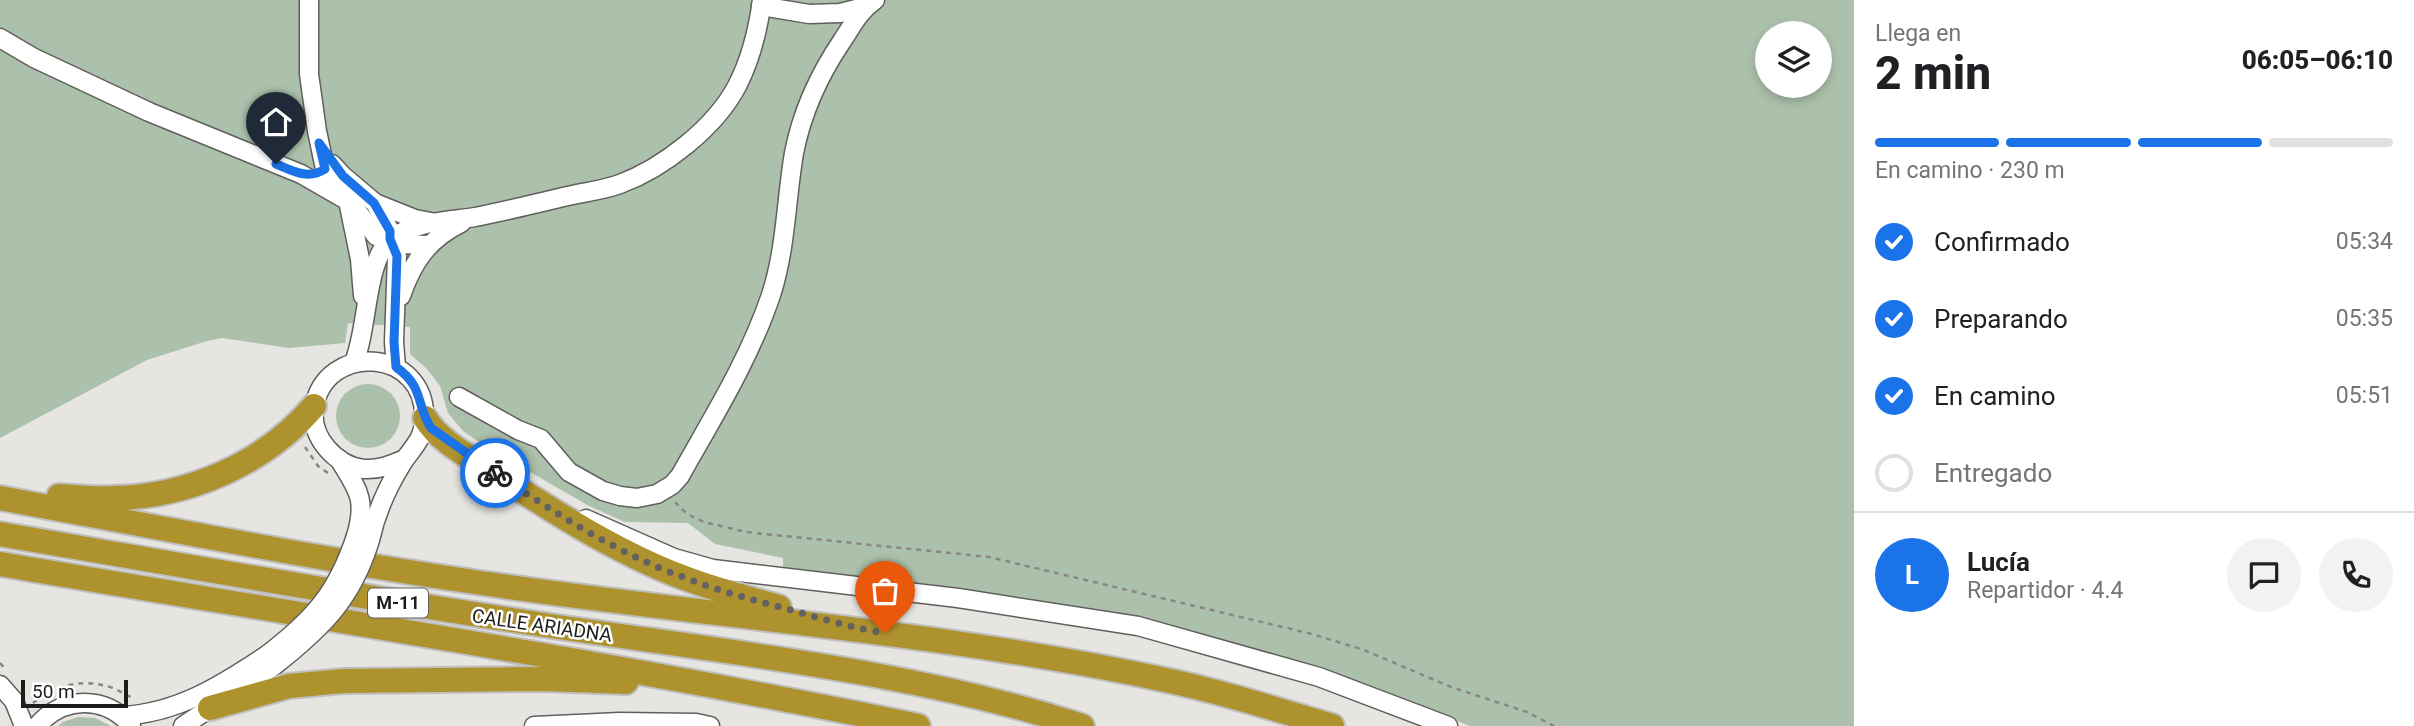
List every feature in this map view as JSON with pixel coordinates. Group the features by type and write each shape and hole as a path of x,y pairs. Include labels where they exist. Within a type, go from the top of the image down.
{"highway":[{"path":"0,496 114,498 149,495 186,487 218,475 264,452 290,432 314,406"},
{"path":"425,418 439,436 545,507 608,542 680,576 732,595 860,629"},
{"path":"0,496 468,582 860,629 1055,658 1164,679 1332,726"},
{"name":"CALLE ARIADNA","path":"0,534 432,609 876,676 1018,705 1082,726"},
{"name":"CALLE ARIADNA","path":"0,564 716,686 918,726"},
{"path":"210,708 289,686 343,681 543,680 716,686"}],"street":[{"path":"309,0 309,74 325,169 376,236 400,244 428,246"},
{"path":"354,362 360,348 374,269 381,250 390,239 405,231 435,222 475,217 620,184 666,160 709,124 736,88 754,44 761,3 809,15 840,13 869,4"},
{"path":"459,397 518,430 541,439 569,472 603,491 637,498 663,490 680,476 747,355 771,293 787,220 794,152 810,96 825,66 869,4"},
{"path":"0,38 34,58 149,112 301,174 348,201 360,259 365,320"},
{"path":"319,143 343,176 374,203 387,224 397,256 394,342 396,367"},
{"path":"301,174 316,175 325,169"},
{"path":"374,203 415,219 435,222"},
{"path":"396,310 410,270 428,246 444,231 475,217"},
{"path":"37,726 57,709 73,703 91,702 108,706 127,721 187,702 271,660 313,635 344,599 358,572 363,538 362,508 358,490 334,466 322,443 314,418 314,406 330,377 354,362 369,360 396,367 415,384 425,418 417,444 405,459 363,538"},
{"path":"468,455 545,500 674,558 713,569 958,598 1138,626 1319,677 1448,726"},
{"path":"334,466 379,469 405,459"},
{"path":"183,726 271,660"},
{"path":"0,675 22,702 24,726"},
{"path":"0,685 22,702"},
{"path":"534,726 620,722 696,723 709,726"}],"path":[{"path":"303,439 307,452 318,466 334,466"},
{"path":"663,490 687,514 704,522 746,532 989,557 1312,634 1364,650 1451,687 1527,712 1554,726"},
{"path":"22,702 61,686 81,683 101,684 142,700"}],"green space":[{"path":"0,0 1854,0 1854,726 1470,726 1372,687 1287,658 1164,624 1094,610 996,596 783,571 783,558 715,544 688,523 625,522 589,506 485,446 463,431 448,413 440,386 427,369 410,354 410,327 348,323 345,343 289,348 222,338 147,360 0,438"},
{"path":"362,384 374,384 391,393 398,404 398,428 391,439 374,448 362,448 350,443 341,434 336,422 336,410 341,398 350,389"},
{"path":"78,717 95,718 111,726 58,726"}],"way so far":[{"path":"495,473 545,507 608,542 680,576 732,595 860,629 885,633"}],"route":[{"path":"276,164 301,174 316,175 325,169 319,143 331,163 374,203 390,231 390,239 397,256 394,342 396,367 407,374 415,384 425,418 431,428 495,473"}]}
